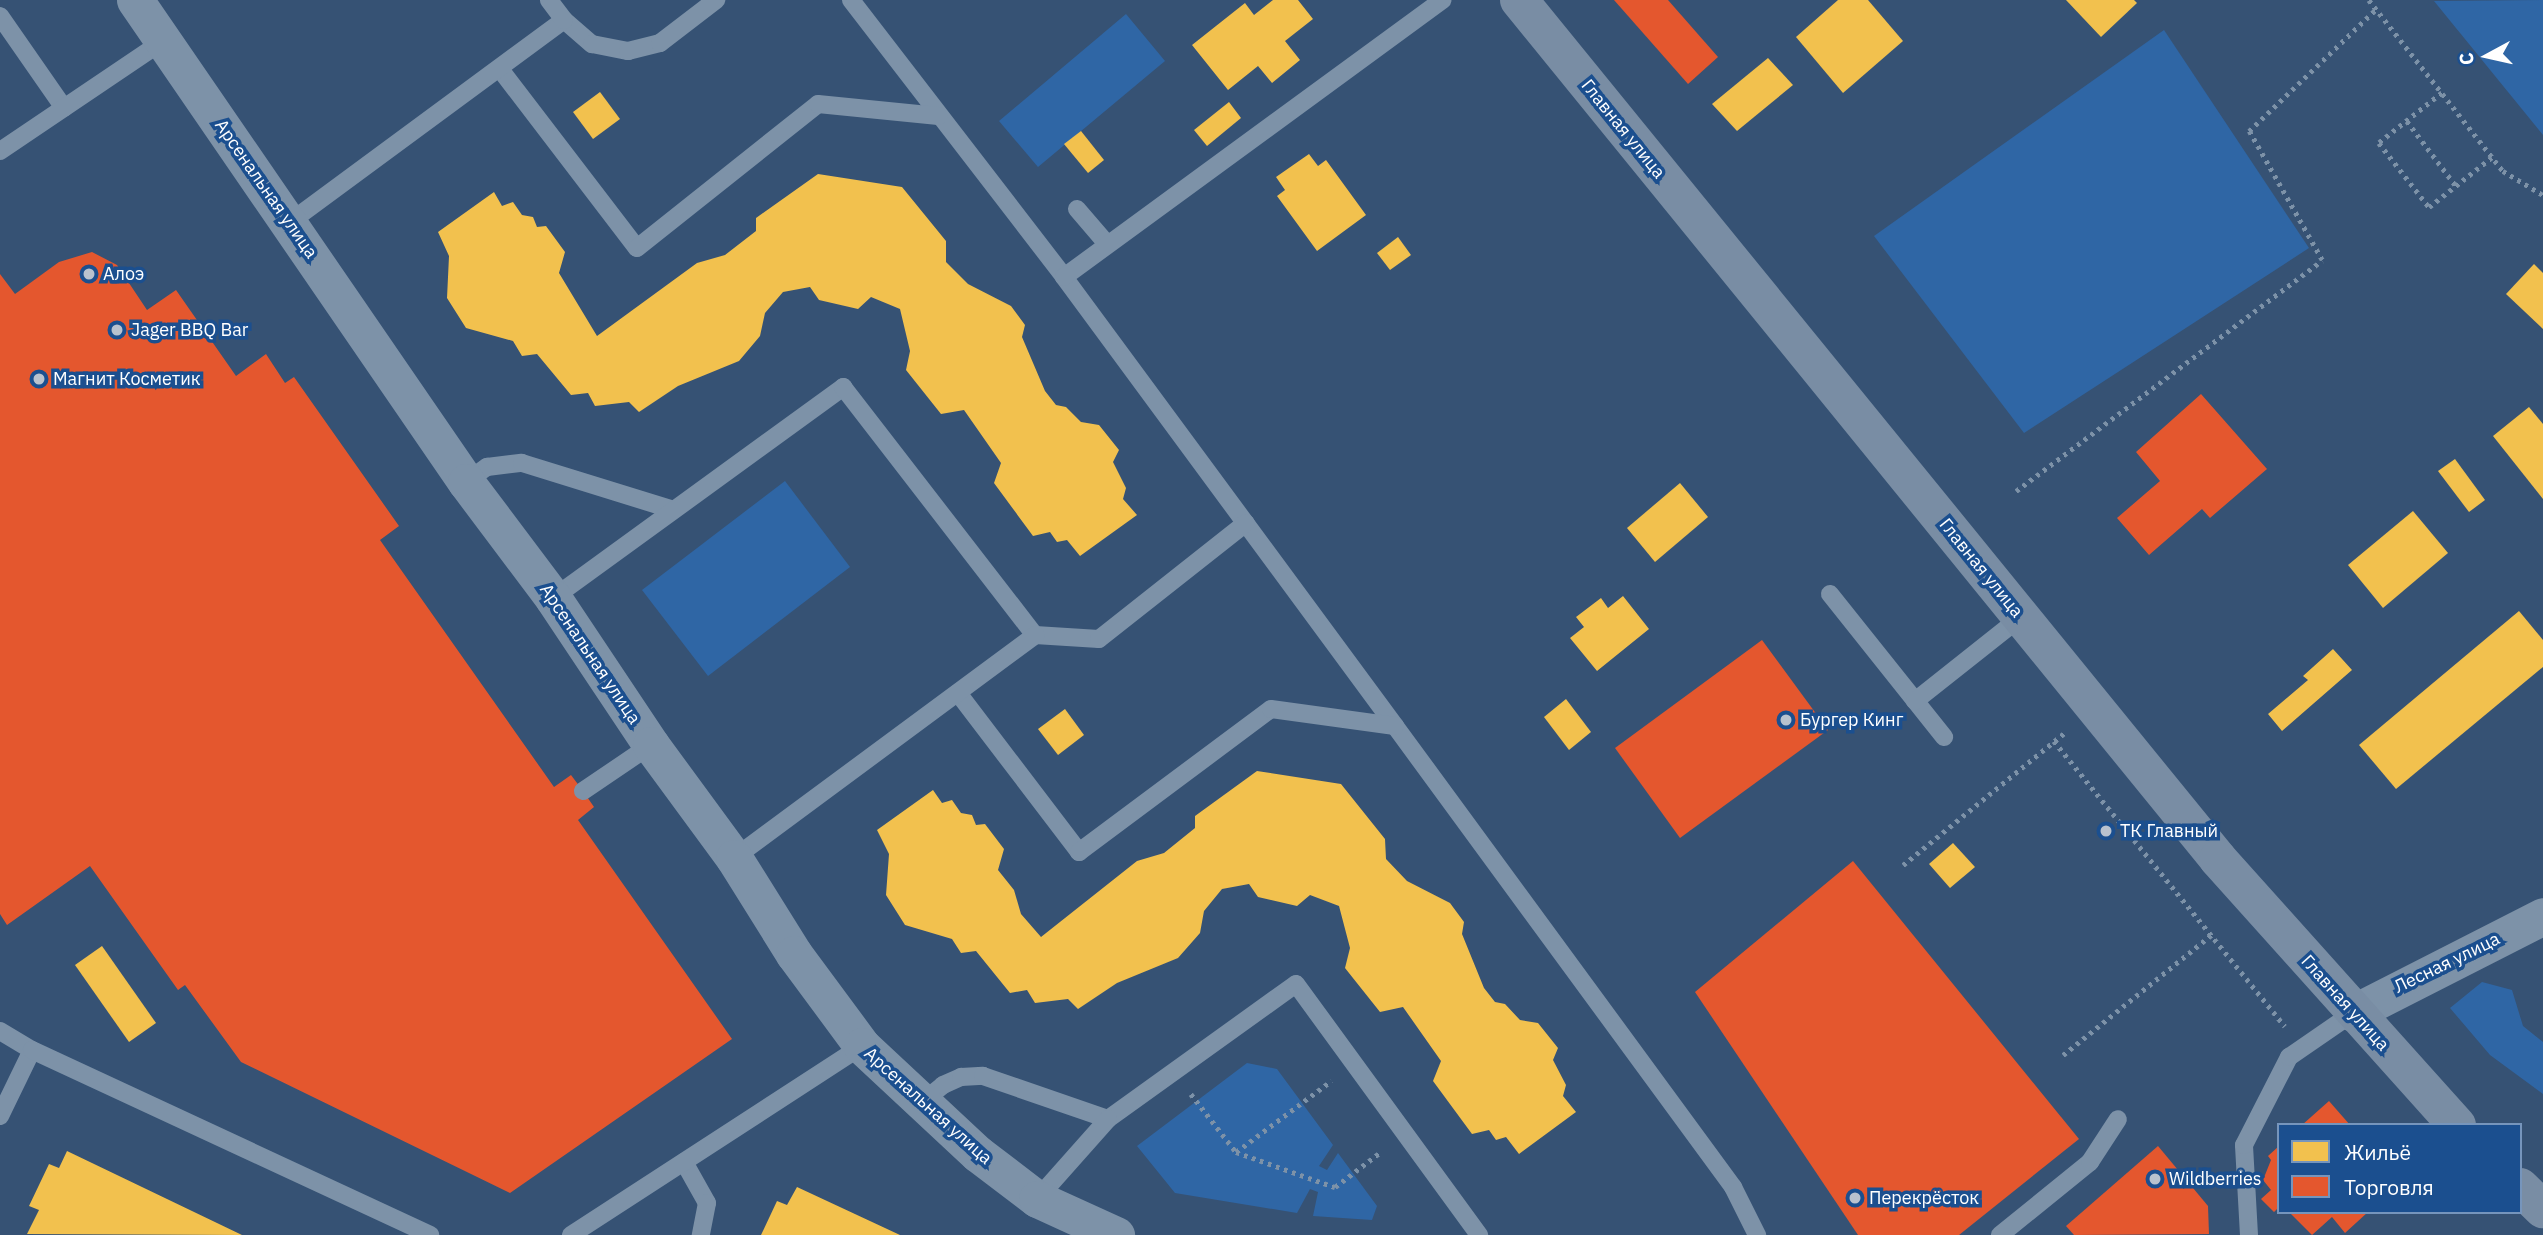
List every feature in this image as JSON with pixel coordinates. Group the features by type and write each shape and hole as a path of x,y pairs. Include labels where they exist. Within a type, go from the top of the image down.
{"main road":[{"name":"Главная улица","path":"1519,0 2218,859 2353,1013 2456,1123"},
{"path":"2522,1189 2543,1209"}],"street":[{"name":"Арсенальная улица","path":"135,0 290,222 466,482 553,598 651,745 734,858 794,954 862,1046 921,1103 1037,1199 1116,1235"},
{"name":"Лесная улица","path":"2353,1013 2543,916"}],"lane":[{"path":"549,0 564,20 592,44 628,51 660,43 716,0"},
{"path":"851,0 1064,277 1395,726 1732,1187 1757,1235"},
{"path":"1064,277 1443,0"},
{"path":"0,16 64,108"},
{"path":"290,222 564,20"},
{"path":"0,151 163,41"},
{"path":"500,69 637,248 818,104 938,116"},
{"path":"1077,209 1107,244"},
{"path":"553,598 671,509 843,387 1035,635"},
{"path":"466,482 487,467 522,463 671,509"},
{"path":"734,858 1035,635 1099,639 1246,523"},
{"path":"1830,594 1944,737"},
{"path":"1915,701 2021,617"},
{"path":"958,693 1079,852 1271,709 1395,726"},
{"path":"583,791 651,745"},
{"path":"1037,1199 1108,1119 1296,984 1479,1235"},
{"path":"2249,1235 2244,1144 2289,1057 2353,1013"},
{"path":"0,1031 32,1050 430,1235"},
{"path":"571,1235 862,1046"},
{"path":"0,1116 32,1050"},
{"path":"921,1103 952,1081 983,1076 1108,1119"},
{"path":"2000,1235 2090,1162 2118,1119"},
{"path":"684,1162 707,1203 701,1235"}],"path":[{"path":"2369,0 2503,171 2543,195"},
{"path":"2016,491 2322,260 2249,131 2376,9"},
{"path":"2442,93 2379,143 2429,207 2492,157"},
{"path":"2407,121 2456,186"},
{"path":"1903,865 2064,733"},
{"path":"2054,741 2303,1047"},
{"path":"2063,1055 2211,935"},
{"path":"1236,1152 1354,1064"},
{"path":"1174,1071 1236,1152 1335,1187 1405,1134"}],"shaded area":[{"path":"2543,0 2543,135 2434,1"},
{"path":"1126,14 1165,61 1038,167 999,121"},
{"path":"2164,30 2309,248 2024,433 1874,236"},
{"path":"785,481 850,567 708,676 642,590"},
{"path":"2482,982 2512,990 2523,1026 2543,1042 2543,1094 2490,1055 2450,1008"},
{"path":"1247,1063 1277,1069 1333,1145 1319,1166 1327,1170 1338,1153 1377,1206 1372,1220 1313,1216 1318,1192 1310,1189 1297,1213 1175,1193 1137,1146"}],"building: Жильё":[{"path":"1273,0 1298,0 1313,19 1285,41 1300,60 1272,83 1258,66 1228,90 1192,45 1245,3 1254,15"},
{"path":"1838,0 1868,0 1903,41 1843,93 1796,37"},
{"path":"2066,0 2134,0 2137,3 2101,37"},
{"path":"1768,58 1793,85 1737,131 1712,104"},
{"path":"600,92 620,119 593,139 573,112"},
{"path":"1229,102 1241,118 1207,146 1194,130"},
{"path":"1081,131 1104,160 1088,173 1064,144"},
{"path":"1309,154 1318,166 1326,160 1366,215 1317,251 1277,196 1285,190 1276,177"},
{"path":"818,174 902,187 946,241 946,262 968,284 1011,306 1025,325 1022,337 1045,391 1056,405 1066,407 1081,422 1099,425 1119,450 1113,462 1126,488 1123,499 1137,515 1080,556 1067,540 1057,542 1050,532 1033,536 994,483 1001,463 964,410 941,414 906,370 910,351 900,309 871,297 858,309 819,300 810,287 783,292 765,313 760,336 739,361 678,386 639,412 629,402 595,406 588,393 571,395 537,354 522,356 513,341 466,328 447,298 449,256 438,232 494,192 502,206 513,202 522,215 533,217 537,227 546,226 565,252 559,273 597,336 697,263 725,255 756,231 756,218"},
{"path":"1398,237 1411,255 1390,270 1377,253"},
{"path":"2534,264 2543,273 2543,329 2506,294"},
{"path":"2529,407 2543,424 2543,499 2493,436"},
{"path":"2455,459 2485,500 2469,512 2438,471"},
{"path":"1680,483 1708,517 1655,562 1627,528"},
{"path":"2413,511 2448,553 2383,608 2348,565"},
{"path":"1623,596 1649,629 1597,671 1570,638 1584,627 1576,617 1601,598 1608,608"},
{"path":"2519,611 2543,640 2543,667 2396,789 2359,745"},
{"path":"2333,649 2352,670 2282,731 2268,714 2308,680 2303,676"},
{"path":"1566,699 1591,732 1569,750 1544,717"},
{"path":"1065,709 1084,735 1058,755 1038,729"},
{"path":"1257,771 1341,784 1385,839 1386,859 1407,881 1450,903 1464,922 1462,934 1484,988 1495,1002 1505,1004 1520,1020 1538,1023 1558,1048 1553,1060 1566,1085 1563,1096 1576,1112 1519,1154 1506,1137 1496,1140 1489,1130 1472,1134 1433,1081 1441,1061 1403,1007 1380,1012 1345,968 1350,948 1339,906 1310,895 1297,906 1258,897 1249,884 1222,889 1204,911 1200,933 1178,958 1117,983 1078,1009 1068,999 1035,1003 1027,990 1010,993 976,951 961,953 952,939 905,925 886,895 889,854 877,830 933,790 942,803 952,800 961,813 972,815 976,825 985,824 1004,849 998,870 1014,890 1021,914 1041,937 1137,861 1164,853 1195,828 1195,816"},
{"path":"1953,843 1975,867 1950,888 1929,864"},
{"path":"102,946 156,1023 129,1042 75,965"},
{"path":"67,1151 242,1235 27,1234 39,1210 29,1206 49,1164 59,1168"},
{"path":"797,1187 900,1235 761,1235 777,1201 787,1205"}],"building: Торговля":[{"path":"1614,0 1668,0 1718,57 1688,84"},
{"path":"92,252 117,265 147,310 176,290 236,376 266,354 285,383 294,377 399,526 380,540 554,787 571,775 583,791 594,807 578,820 732,1039 510,1193 241,1062 185,985 178,990 90,866 7,925 0,914 0,274 15,294 59,262"},
{"path":"2201,394 2267,469 2210,518 2202,509 2149,555 2117,518 2160,481 2136,452"},
{"path":"1762,640 1828,730 1680,838 1615,748"},
{"path":"1853,861 2079,1139 1959,1235 1858,1235 1695,992"},
{"path":"2329,1101 2348,1123 2304,1123"},
{"path":"2158,1146 2208,1206 2209,1234 2074,1235 2066,1226"},
{"path":"2277,1148 2277,1209 2274,1212 2261,1199 2271,1190 2263,1180 2271,1160 2268,1156"},
{"path":"2291,1214 2366,1214 2345,1233 2332,1217 2312,1235"}],"place":[{"name":"Алоэ","path":"89,274"},
{"name":"Jager BBQ Bar","path":"117,330"},
{"name":"Магнит Косметик","path":"39,379"},
{"name":"Бургер Кинг","path":"1786,720"},
{"name":"ТК Главный","path":"2106,831"},
{"name":"Wildberries","path":"2155,1179"},
{"name":"Перекрёсток","path":"1855,1198"}]}
